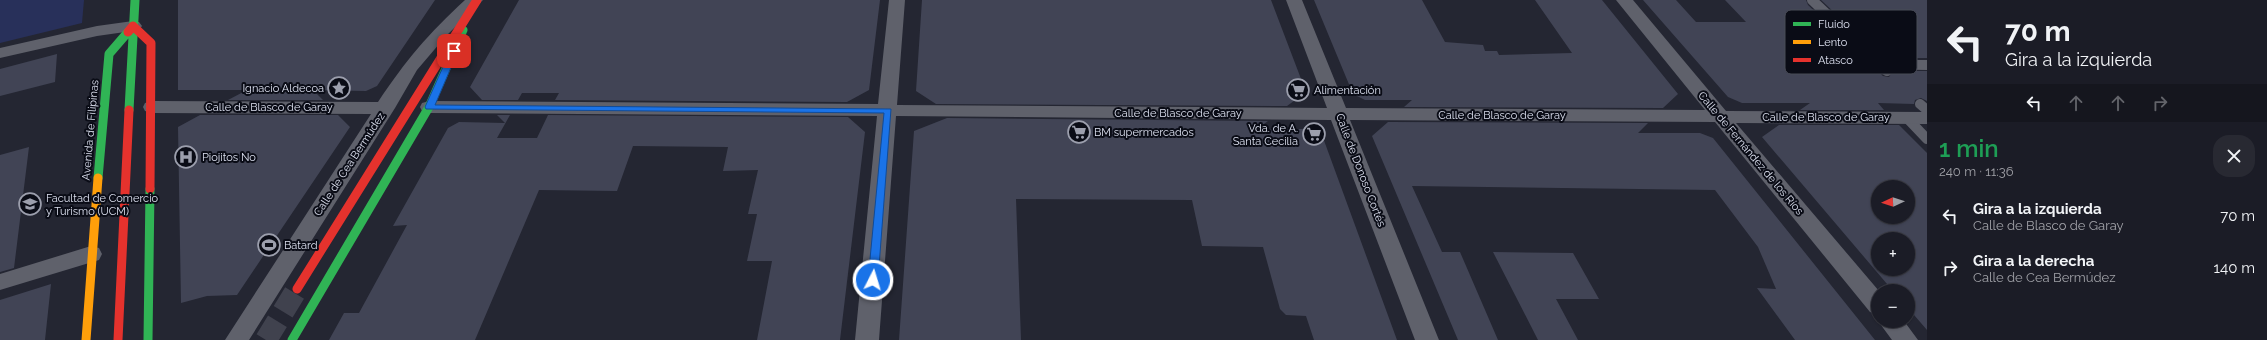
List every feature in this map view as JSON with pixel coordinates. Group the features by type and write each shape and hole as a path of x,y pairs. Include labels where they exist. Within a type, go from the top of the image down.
{"street":[{"path":"118,340 135,0"},
{"path":"867,340 897,0"},
{"name":"Calle de Donoso Cortés","path":"1294,0 1427,340"},
{"name":"Calle de Fernández de los Ríos","path":"1624,0 1871,298"},
{"path":"292,340 430,107 475,3"},
{"name":"Calle de Cea Bermúdez","path":"237,340 386,108 410,67 440,32 475,3"},
{"name":"Calle de Cea Bermúdez","path":"297,289 475,3"},
{"path":"0,53 97,30 133,26 151,43 152,107 148,340"},
{"name":"Avenida de Filipinas","path":"86,340 91,254 109,54 133,26"},
{"path":"1917,66 1927,65"},
{"name":"Calle de Blasco de Garay","path":"152,107 386,108"},
{"name":"Calle de Blasco de Garay","path":"430,107 1907,118 1925,111"},
{"path":"0,282 91,254"},
{"path":"1896,328 1906,340"}],"lane":[{"path":"1812,0 1822,10"},
{"path":"1907,118 1927,139"}],"shaded area":[{"path":"0,0 84,0 82,23 0,43"}],"building":[{"path":"178,0 435,0 377,86 366,91 313,90 323,100 228,100 247,90 178,90"},
{"path":"519,0 880,0 869,90 847,102 555,100 559,93 522,93 518,100 482,100 470,87"},
{"path":"922,0 1271,0 1306,92 1287,106 936,104 916,91"},
{"path":"1314,0 1422,0 1445,42 1483,45 1485,51 1497,51 1499,55 1572,53 1535,0 1602,0 1678,94 1663,108 1404,107 1412,100 1365,100 1353,94"},
{"path":"1643,0 1676,0 1696,22 1746,22 1725,0 1806,0 1808,5 1813,10 1785,10 1785,74 1881,74 1889,77 1891,74 1917,74 1917,71 1927,71 1927,101 1921,98 1915,100 1914,104 1878,103 1884,110 1800,110 1810,103 1742,103 1728,97"},
{"path":"1821,0 1927,0 1927,58 1917,58 1917,10 1832,10"},
{"path":"57,54 55,82 0,96 0,69"},
{"path":"200,115 338,115 350,127 237,295 207,296 181,303 178,127"},
{"path":"497,115 510,115 497,138 537,138 548,115 848,117 865,132 840,340 757,340 772,261 747,261 757,214 748,214 758,170 723,171 728,147 633,146 617,191 539,190 475,340 329,340 344,313 359,313 407,225 393,226 448,128 459,122 505,123"},
{"path":"947,118 1268,121 1257,129 1311,129 1322,135 1397,340 1314,340 1306,316 1286,315 1280,309 1263,247 1202,246 1192,200 1016,199 1021,340 899,340 914,131"},
{"path":"1388,122 1648,123 1638,133 1700,133 1713,138 1875,340 1795,340 1757,288 1776,289 1758,247 1715,190 1412,186 1442,252 1460,252 1498,340 1458,340 1372,136"},
{"path":"1779,125 1899,125 1927,153 1927,330 1915,316 1915,284 1887,284 1880,276 1915,276 1915,232 1871,232 1871,265 1762,137"},
{"path":"29,147 14,268 0,272 0,155"},
{"path":"1493,252 1573,253 1599,299 1556,299 1578,340 1538,340"},
{"path":"51,284 45,340 0,340 0,300"}],"tunnel":[{"path":"266,340 297,289"}],"traffic: fast":[{"path":"129,110 135,0"},
{"path":"292,340 429,107 463,30"},
{"path":"98,178 109,54 128,32"},
{"path":"148,340 150,189"}],"traffic: slow":[{"path":"86,340 98,178"}],"traffic: jam":[{"path":"297,289 477,0"},
{"path":"128,32 133,26 151,43 150,189"},
{"path":"118,340 129,110"}],"place":[{"name":"Ignacio Aldecoa","path":"339,88"},
{"name":"Alimentación","path":"1298,90"},
{"name":"BM supermercados","path":"1079,132"},
{"name":"Vda. de A. Santa Cecilia","path":"1314,134"},
{"name":"Piojitos No","path":"186,157"},
{"name":"Facultad de Comercio y Turismo (UCM)","path":"30,204"},
{"name":"Batard","path":"269,245"}],"route":[{"path":"454,51 430,107 888,111 873,280"}]}
